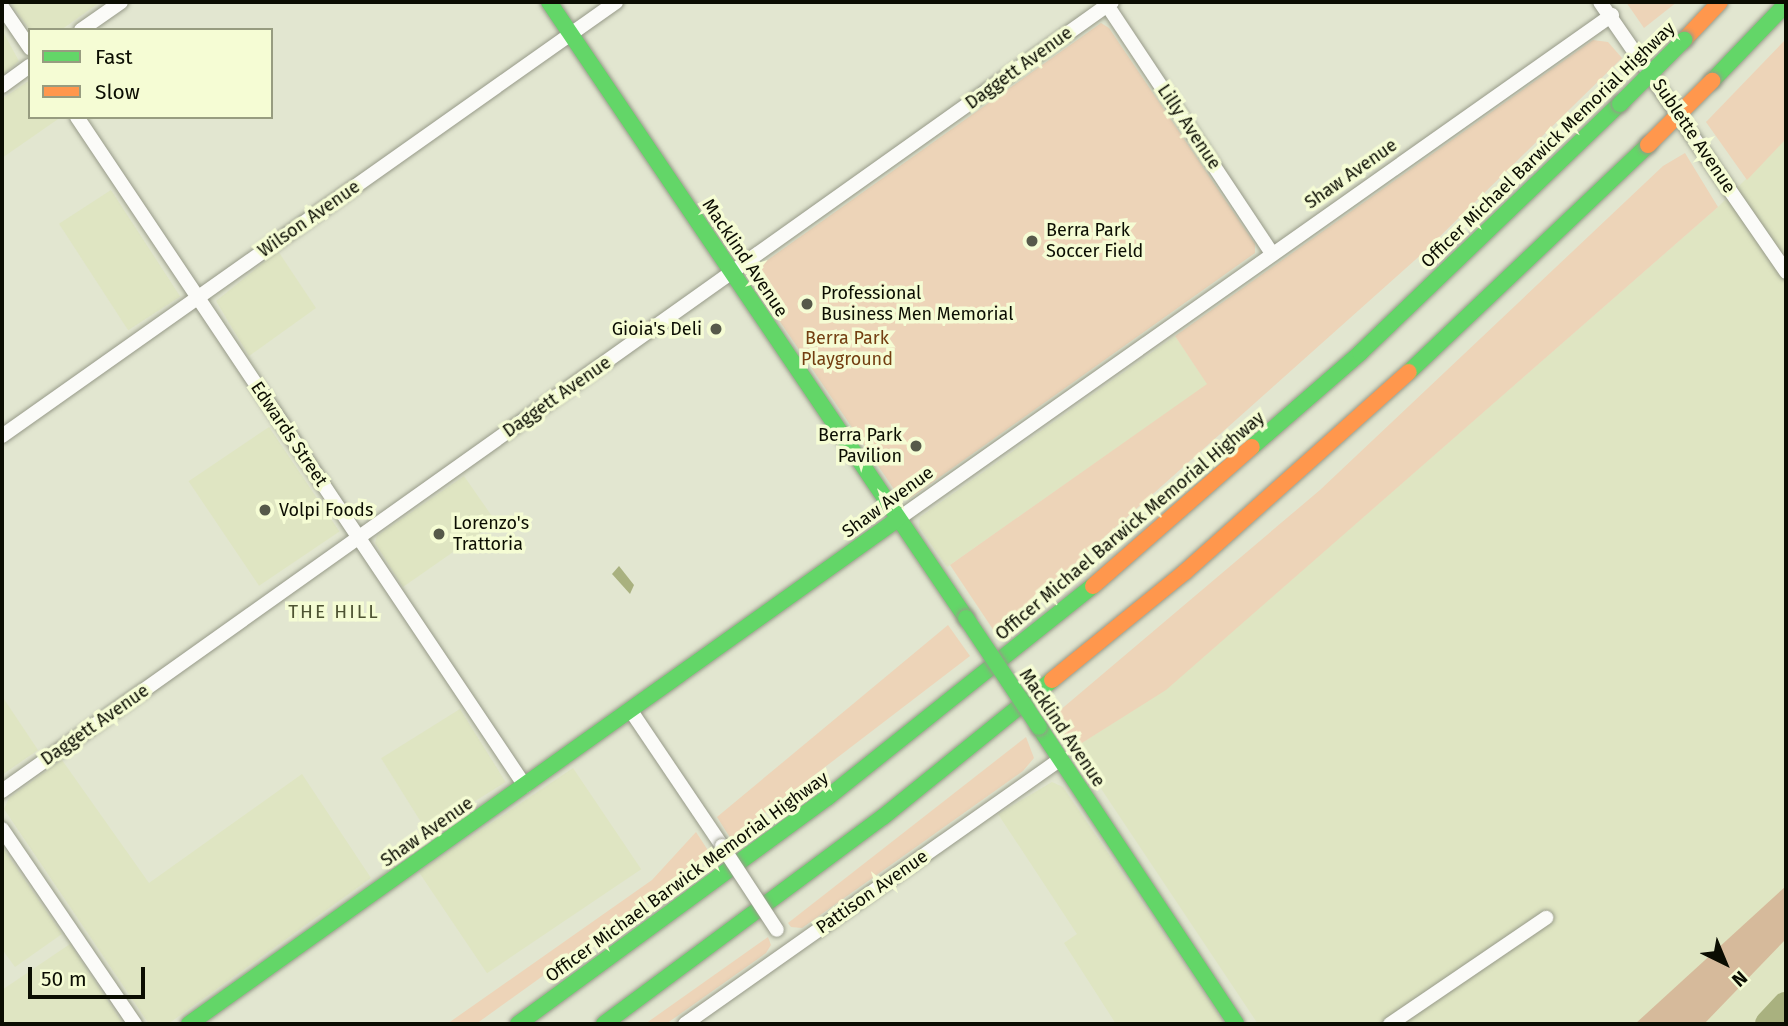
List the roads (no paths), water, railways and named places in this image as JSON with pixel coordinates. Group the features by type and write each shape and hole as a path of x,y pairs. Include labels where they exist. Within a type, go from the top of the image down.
{"main road":[{"name":"Macklind Avenue","path":"549,2 966,618 1236,1024"},
{"name":"Officer Michael Barwick Memorial Highway","path":"518,1024 769,843 1099,581 1360,353 1620,104 1720,2"},
{"path":"604,1024 883,817 1176,579 1442,343 1648,145 1786,4"},
{"name":"Shaw Avenue","path":"189,1024 898,519"}],"street":[{"path":"84,28 121,2"},
{"name":"Wilson Avenue","path":"2,436 615,2"},
{"name":"Sublette Avenue","path":"1600,2 1612,15 1786,272"},
{"name":"Lilly Avenue","path":"1108,3 1272,253"},
{"name":"Daggett Avenue","path":"2,792 1108,3"},
{"path":"2,7 28,45"},
{"name":"Shaw Avenue","path":"898,519 1612,15"},
{"path":"2,86 28,67"},
{"name":"Edwards Street","path":"78,119 525,786"},
{"path":"631,711 790,949"},
{"name":"Pattison Avenue","path":"686,1024 1060,760"},
{"path":"2,829 135,1024"},
{"path":"1390,1024 1546,918"}],"waterway":[{"path":"1769,1024 1786,1006"}],"place":[{"name":"Berra Park Soccer Field","path":"1032,241"},
{"name":"Professional Business Men Memorial","path":"807,304"},
{"name":"Gioia's Deli","path":"716,329"},
{"name":"Berra Park Pavilion","path":"916,446"},
{"name":"Volpi Foods","path":"265,510"},
{"name":"Lorenzo's Trattoria","path":"439,534"}],"district":[{"name":"THE HILL","path":"334,612"}],"park label":[{"name":"Berra Park Playground","path":"847,349"}]}
